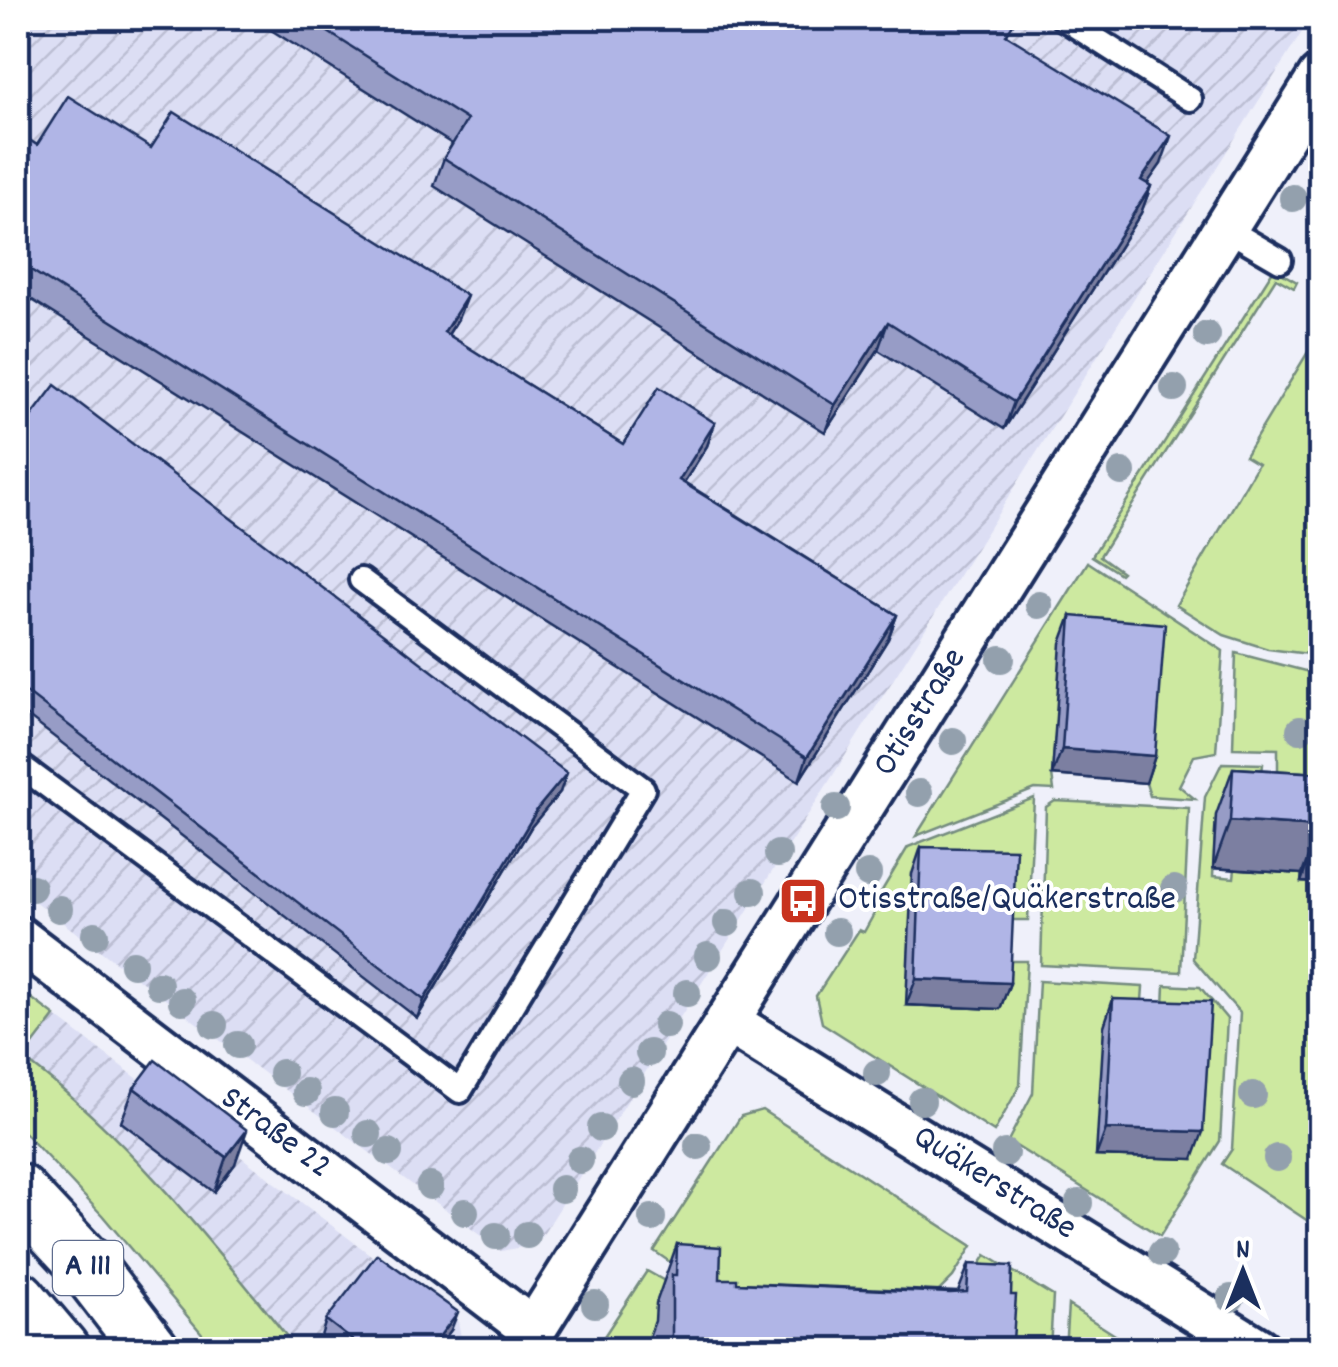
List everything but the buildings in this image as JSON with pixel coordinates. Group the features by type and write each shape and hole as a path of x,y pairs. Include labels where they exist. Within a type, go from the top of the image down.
{"highway":[{"name":"A 111","path":"18,1192 81,1260 150,1350"},
{"name":"A 111","path":"18,1299 61,1350"}],"street":[{"name":"Otisstraße","path":"527,1340 1320,77"},
{"name":"Straße 22","path":"18,938 527,1340"},
{"name":"Quäkerstraße","path":"727,1021 1259,1350"}],"lane":[{"path":"1062,18 1190,98"},
{"path":"1225,228 1280,260"},
{"path":"18,764 460,1091 643,789 361,580"}],"shaded area":[{"path":"18,18 1311,18 537,1244 501,1251 18,889"},
{"path":"55,1016 458,1321 463,1349 297,1349 235,1271 142,1166 22,1058"}],"green space":[{"path":"1274,269 1297,282 1294,288 1276,278 1100,556 1120,574 1092,556"},
{"path":"1320,332 1317,655 1268,649 1224,635 1176,605 1258,464 1245,456"},
{"path":"1088,562 1223,651 1216,752 1194,756 1179,786 1195,799 1150,796 1146,783 1155,651 1062,643 1054,790 1035,789 916,836"},
{"path":"1236,653 1320,672 1320,776 1278,775 1278,749 1233,748"},
{"path":"1222,763 1263,764 1257,818 1216,816 1213,876 1234,878 1235,869 1301,874 1302,882 1320,883 1320,1229 1222,1164 1232,1149 1240,1013 1193,959 1205,797"},
{"path":"1034,798 1028,920 1004,920 912,874 907,1005 1000,1009 1002,961 1027,961 1020,1085 994,1132 822,1023 816,996 859,930 864,932 875,912 871,909 908,847"},
{"path":"1055,801 1189,808 1181,972 1041,965 1046,807"},
{"path":"1039,981 1143,987 1140,1028 1163,1028 1165,985 1200,987 1227,1019 1220,1141 1160,1236 1008,1141 1033,1093"},
{"path":"18,988 55,1016 23,1058 135,1158 297,1349 215,1349 102,1215 18,1126"},
{"path":"762,1110 972,1246 953,1277 922,1308 712,1291 654,1251 741,1116"},
{"path":"986,1255 1053,1296 1050,1349 989,1349 948,1314"},
{"path":"647,1271 700,1301 650,1335 650,1349 595,1350"},
{"path":"1068,1305 1137,1349 1065,1349"}],"place":[{"name":"Otisstraße/Quäkerstraße","path":"803,901"}]}
